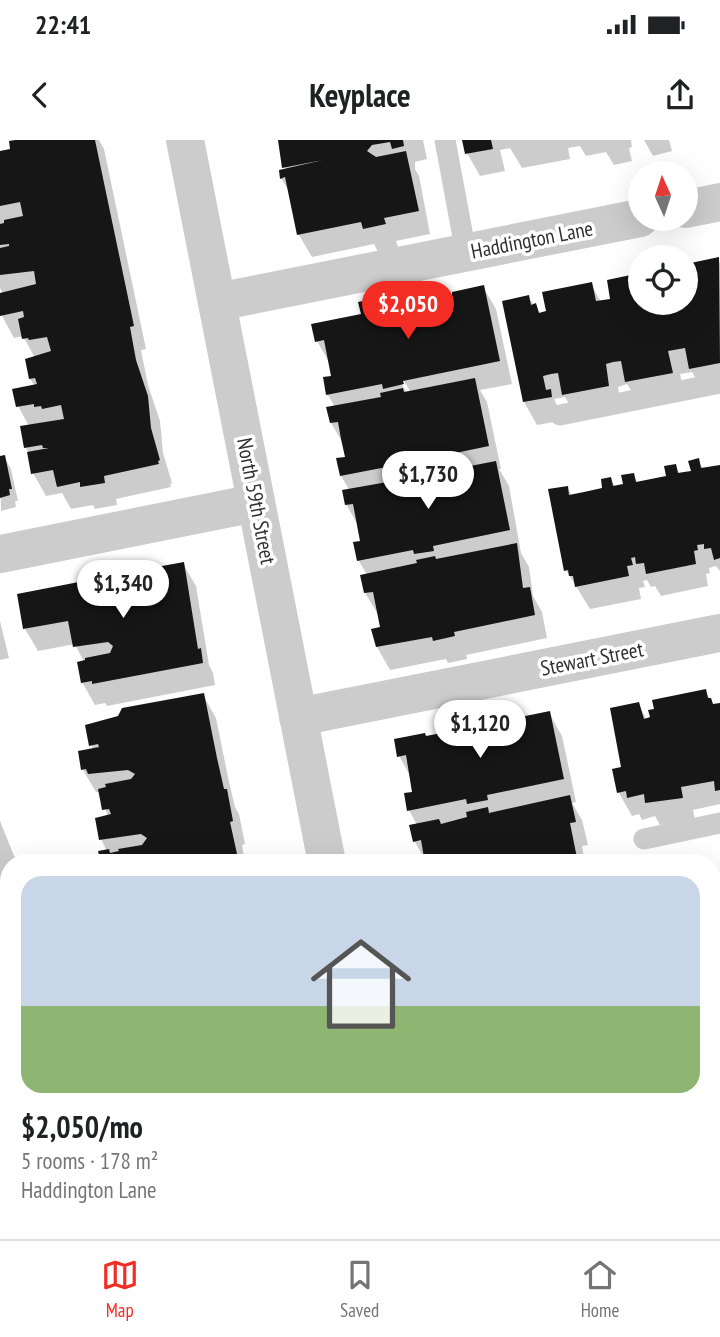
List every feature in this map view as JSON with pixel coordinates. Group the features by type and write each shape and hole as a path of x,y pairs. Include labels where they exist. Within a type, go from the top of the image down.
{"street":[{"name":"North 59th Street","path":"185,140 325,854"},
{"path":"698,207 720,202"},
{"name":"Haddington Lane","path":"218,302 628,220"},
{"path":"0,554 256,503"},
{"name":"Stewart Street","path":"298,717 720,633"}],"lane":[{"path":"445,140 466,253"},
{"path":"560,415 720,383"},
{"path":"644,839 720,823"}],"building":[{"path":"95,140 134,326 130,327 136,360 148,396 151,428 160,460 159,464 104,476 105,483 80,487 80,482 57,487 53,470 31,474 27,452 49,448 43,448 42,445 24,448 20,426 64,419 61,405 42,409 41,406 34,407 34,404 16,407 12,389 37,384 35,378 29,379 25,359 51,351 47,337 22,339 18,319 24,317 23,311 0,316 0,293 36,284 34,271 0,275 0,248 9,244 0,245 0,224 4,223 4,220 23,216 20,202 0,206 0,151 10,149 9,141"},
{"path":"278,140 403,140 404,146 392,149 390,142 372,145 367,151 376,157 406,151 419,211 384,218 386,224 363,229 361,222 297,235 285,177 280,179 279,170 323,160 282,168"},
{"path":"462,140 491,140 493,149 465,154"},
{"path":"719,257 720,363 689,369 685,348 668,351 673,373 625,382 621,361 613,362 606,364 609,386 562,395 558,373 551,374 543,376 546,390 551,389 552,397 523,402 502,301 529,295 531,305 536,303 539,313 546,311 542,292 592,282 596,301 610,299 607,280 628,276 628,315 698,315 698,261"},
{"path":"484,285 500,361 403,381 404,384 383,389 382,384 326,395 323,377 331,376 324,340 315,342 311,324 361,314 358,302 385,297 387,310 452,296 452,292"},
{"path":"475,378 489,446 417,461 418,465 399,470 397,465 340,476 336,458 345,457 338,422 330,423 326,407 381,397 380,393 403,388 404,392"},
{"path":"5,455 12,489 9,489 10,495 0,498 0,456"},
{"path":"699,458 701,468 720,465 720,558 714,560 711,548 704,549 704,544 697,545 698,550 694,551 696,564 646,574 644,563 636,564 635,557 631,558 633,565 627,566 629,576 575,587 573,576 569,576 568,570 564,571 548,489 568,486 569,495 602,488 601,479 611,477 613,486 623,484 621,475 634,473 636,482 666,476 664,466 676,464 678,473 691,471 688,461"},
{"path":"496,461 510,530 433,546 434,551 414,554 413,550 357,561 353,542 360,541 353,504 345,505 342,490 399,480 398,476 417,472 419,476"},
{"path":"517,543 523,588 530,587 535,615 454,632 455,636 433,641 432,637 376,647 371,629 380,627 373,592 364,593 360,575 417,563 416,560 435,556 436,559"},
{"path":"184,562 198,649 201,648 203,663 92,684 92,681 81,683 77,662 110,653 113,646 108,642 73,647 68,621 23,629 17,594 115,575 113,568 139,564 140,570"},
{"path":"706,689 713,704 720,703 720,790 715,791 714,781 681,787 683,798 645,803 644,794 627,798 626,791 617,793 612,769 621,767 610,708 639,702 644,719 650,717 648,710 654,709 652,700"},
{"path":"204,693 224,789 227,789 237,854 99,854 98,851 109,849 110,853 142,845 147,838 141,834 99,840 95,818 111,814 109,809 102,810 98,789 106,787 105,784 131,779 135,774 128,770 88,774 86,769 81,770 78,751 99,747 98,744 89,746 85,725 118,716 122,708"},
{"path":"550,711 564,779 487,795 488,800 467,804 466,799 407,811 404,793 412,792 406,755 397,757 394,739 452,731 451,723 473,718 475,726"},
{"path":"570,795 576,822 570,823 576,854 423,854 421,840 413,842 409,825 439,819 441,824 467,817 466,812 488,807 489,813"}]}
